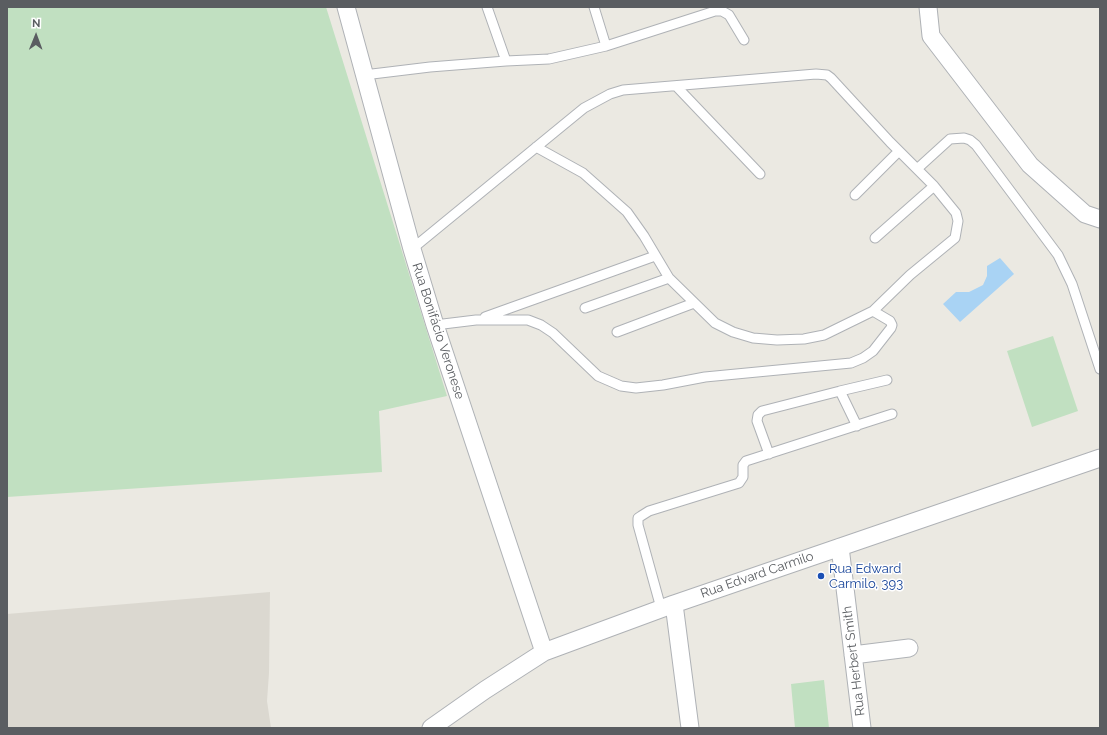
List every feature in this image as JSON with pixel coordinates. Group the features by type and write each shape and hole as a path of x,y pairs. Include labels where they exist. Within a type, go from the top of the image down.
{"street":[{"name":"Rua Bonifácio Veronese","path":"346,7 412,249 435,325 544,652"},
{"path":"928,7 931,36 1030,165 1085,214 1100,219"},
{"name":"Rua Edvard Carmilo","path":"431,728 485,690 544,652 668,606 1100,458"},
{"name":"Rua Herbert Smith","path":"840,547 862,728"},
{"path":"668,606 690,728"},
{"path":"853,655 909,648"}],"lane":[{"path":"487,7 506,61"},
{"path":"594,7 606,46"},
{"path":"364,75 430,67 549,59 606,46 718,10 729,15 744,40"},
{"path":"412,249 536,147 584,108 610,94 623,90 676,87 816,74 827,75 831,78 934,186 956,213 958,221 955,238 910,275 873,311 824,335 804,339 777,340 753,338 733,332 715,323 669,278 628,212 583,173 536,147"},
{"path":"676,87 760,174"},
{"path":"917,169 950,139 964,138 970,140 976,145 1058,254 1072,284 1100,369"},
{"path":"855,195 899,151"},
{"path":"875,238 934,186"},
{"path":"476,320 655,256"},
{"path":"586,308 669,278"},
{"path":"617,332 694,303"},
{"path":"435,325 476,320 528,320 541,325 553,333 598,376 621,386 636,388 663,385 705,377 850,363 863,358 873,351 891,328 892,324 890,321 873,311"},
{"path":"769,454 757,421 760,412 887,380"},
{"path":"840,391 857,426"},
{"path":"668,606 638,525 638,518 649,511 739,483 742,480 742,468 746,461 892,414"}],"shaded area":[{"path":"270,592 269,673 267,701 271,728 7,728 7,614"}],"green space":[{"path":"7,7 326,7 447,396 379,411 382,472 7,497"},
{"path":"1053,336 1078,411 1032,427 1007,351"},
{"path":"824,680 829,728 795,728 791,684"}],"water":[{"path":"1000,258 1014,274 960,322 943,304 956,292 969,292 983,285 987,276 987,266"}],"place":[{"name":"Rua Edward Carmilo, 393","path":"821,576"}]}
